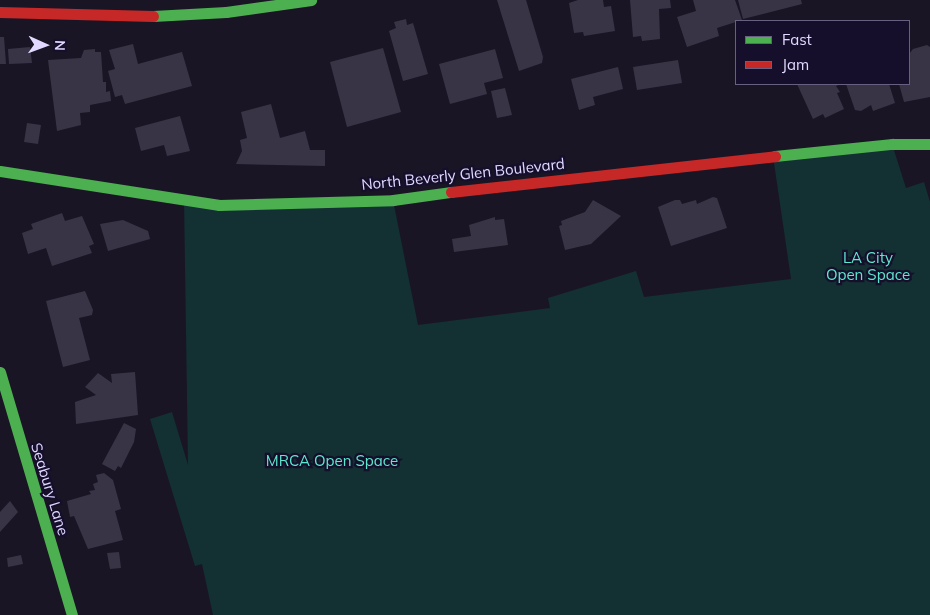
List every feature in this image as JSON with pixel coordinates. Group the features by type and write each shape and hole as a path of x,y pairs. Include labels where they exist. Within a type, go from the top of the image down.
{"main road":[{"path":"0,12 167,16 226,12 311,0"},
{"name":"North Beverly Glen Boulevard","path":"0,171 219,205 393,200 547,180 892,144 930,144"},
{"name":"Seabury Lane","path":"0,372 72,615"}],"green space":[{"path":"892,144 906,188 924,182 930,202 930,615 213,615 202,564 195,566 150,419 172,412 188,465 184,200 393,200 418,325 550,308 548,298 636,271 644,297 791,279 773,156"}],"building":[{"path":"497,0 526,0 543,57 542,63 519,71"},
{"path":"578,0 603,0 604,7 611,6 615,31 584,36 583,32 574,33 569,3"},
{"path":"630,0 670,0 671,8 659,9 660,39 642,41 641,36 633,37"},
{"path":"693,0 735,0 742,20 735,20 735,22 717,28 719,36 687,47 677,17 696,11"},
{"path":"738,0 801,0 802,4 743,19"},
{"path":"406,19 407,25 413,23 428,74 403,81 389,31 396,28 394,22"},
{"path":"0,37 4,37 6,64 0,64"},
{"path":"133,44 138,64 182,52 192,86 125,104 122,95 115,97 108,71 115,69 109,50"},
{"path":"927,45 930,47 930,97 904,102 899,85 910,85 910,53 913,49"},
{"path":"30,47 32,63 9,64 8,49"},
{"path":"383,48 401,112 347,127 330,62"},
{"path":"95,49 95,52 101,52 103,82 106,82 106,92 110,91 111,101 90,105 90,112 80,113 81,125 57,131 48,60 81,58 84,50"},
{"path":"495,49 503,78 484,83 487,94 450,104 439,64"},
{"path":"678,60 682,83 637,90 633,67"},
{"path":"618,67 623,89 593,97 595,105 579,110 571,79"},
{"path":"797,85 838,85 836,86 840,92 837,93 844,109 825,118 823,114 813,119"},
{"path":"846,85 889,85 895,103 873,111 871,105 861,111 855,110"},
{"path":"505,88 512,115 497,118 491,91"},
{"path":"271,104 280,138 305,131 310,150 325,150 325,166 236,164 242,151 240,140 247,138 241,112"},
{"path":"180,116 190,151 167,156 164,145 141,151 135,128"},
{"path":"27,123 41,125 38,144 24,142"},
{"path":"713,197 717,198 727,228 671,246 658,207 675,200 680,200 682,204 696,200 697,204"},
{"path":"593,200 621,216 591,244 565,250 559,226 562,225 561,221 585,212"},
{"path":"62,213 65,221 82,216 94,244 89,246 92,253 52,266 46,248 28,254 22,233 33,229 31,224"},
{"path":"495,217 495,220 504,219 508,245 454,252 452,239 471,236 469,225"},
{"path":"123,220 148,231 150,239 108,251 100,224"},
{"path":"85,291 93,310 92,315 79,318 90,360 63,367 46,301"},
{"path":"135,372 138,415 76,424 75,402 96,395 85,387 98,373 112,383 111,374"},
{"path":"124,423 136,429 134,442 121,468 118,466 115,471 102,464"},
{"path":"104,473 113,480 121,509 115,511 123,540 88,549 74,516 70,517 67,501 91,494 89,491 95,490 93,484 98,482 96,475"},
{"path":"10,501 18,512 0,532 0,512"},
{"path":"119,552 121,568 110,569 107,553"},
{"path":"21,555 23,564 8,567 7,558"}],"traffic: fast":[{"path":"153,16 226,12 311,0"},
{"path":"775,156 892,144 930,144"},
{"path":"0,171 219,205 393,200 451,192"},
{"path":"0,372 72,615"}],"traffic: jam":[{"path":"0,12 153,16"},
{"path":"451,192 775,156"}],"park label":[{"name":"LA City Open Space","path":"868,266"},
{"name":"MRCA Open Space","path":"332,461"}]}
